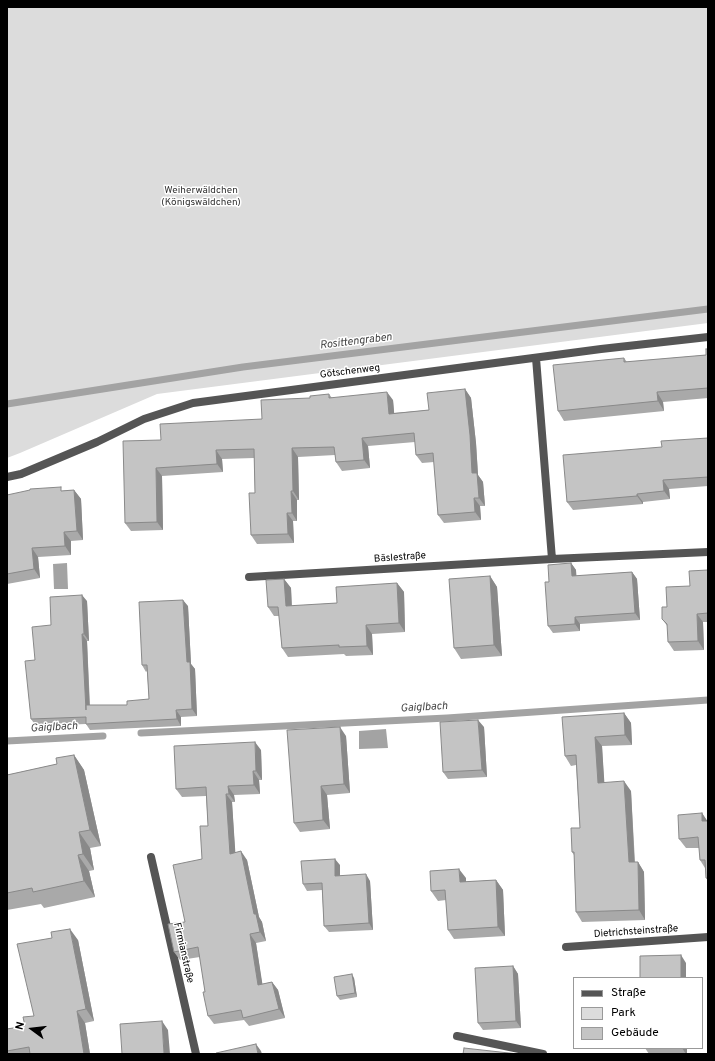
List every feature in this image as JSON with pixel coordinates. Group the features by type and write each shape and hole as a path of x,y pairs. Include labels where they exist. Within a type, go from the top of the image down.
{"street":[{"name":"Götschenweg","path":"7,477 21,474 97,442 144,418 193,403 708,337"},
{"path":"536,358 552,559"},
{"name":"Bäslestraße","path":"249,577 552,559 708,552"},
{"name":"Firmianstraße","path":"151,857 196,1054"},
{"name":"Dietrichsteinstraße","path":"566,946 708,937"},
{"path":"458,1036 543,1054"}],"green space":[{"name":"Weiherwäldchen (Königswäldchen)","path":"7,7 708,7 708,323 157,394 7,458"}],"shaded area":[{"path":"67,563 68,589 54,589 53,564"},
{"path":"386,729 388,748 359,749 359,731"}],"building":[{"path":"706,349 708,349 708,388 657,392 658,401 558,411 553,365 624,358 624,362 706,355"},
{"path":"465,389 472,473 477,473 479,498 474,498 475,512 438,515 433,453 416,455 414,433 362,438 364,460 336,462 334,447 292,448 292,513 287,513 288,534 251,535 249,493 255,493 254,449 216,450 217,464 156,468 157,522 125,523 123,441 161,440 160,424 262,419 261,400 310,398 310,396 329,394 329,398 387,392 389,414 429,410 427,393"},
{"path":"708,438 708,477 663,480 664,491 637,494 637,496 567,502 563,455 662,447 661,441"},
{"path":"61,487 61,491 74,490 77,531 64,532 65,546 32,548 34,569 7,574 7,495 30,489"},
{"path":"571,563 572,576 632,572 635,613 575,617 575,624 548,626 545,582 549,582 548,565"},
{"path":"708,570 708,613 697,614 698,641 668,642 667,624 662,619 662,607 667,607 666,587 690,586 689,571"},
{"path":"490,576 494,645 454,648 449,579"},
{"path":"284,579 286,606 337,603 336,587 397,583 399,623 366,625 367,646 339,647 339,645 282,648 278,607 268,607 266,580"},
{"path":"82,595 84,634 82,634 86,710 86,705 127,705 127,701 149,699 147,665 142,665 139,602 183,600 187,662 190,662 192,709 176,710 177,719 86,724 86,717 31,719 25,661 35,660 32,627 51,625 50,597"},
{"path":"624,713 625,735 595,737 598,783 624,781 629,862 638,862 639,910 576,912 574,852 572,852 571,828 580,828 576,755 565,756 562,717"},
{"path":"478,720 482,770 443,772 440,722"},
{"path":"340,727 344,784 321,786 323,820 294,823 287,730"},
{"path":"255,742 256,771 253,771 254,785 228,786 229,794 226,794 230,854 241,851 254,914 256,914 260,932 250,934 258,985 272,982 279,1009 243,1018 241,1010 208,1016 203,992 205,992 198,947 174,952 168,924 185,922 173,865 202,859 200,826 208,826 206,787 176,789 174,746"},
{"path":"74,755 90,830 79,832 83,854 78,855 84,881 33,892 32,888 7,893 7,775 57,764 56,758"},
{"path":"702,813 702,821 708,821 708,878 706,878 705,860 700,860 698,837 679,839 678,815"},
{"path":"335,859 335,876 366,874 369,923 324,926 322,883 303,884 301,861"},
{"path":"459,869 460,882 496,880 498,927 448,930 445,890 431,891 430,871"},
{"path":"70,929 86,1009 77,1011 84,1054 30,1054 29,1047 7,1051 7,1029 25,1026 23,1017 34,1016 17,944 52,938 51,932"},
{"path":"681,955 681,977 640,977 640,956"},
{"path":"513,966 516,1021 478,1023 475,968"},
{"path":"352,974 355,993 337,996 334,977"},
{"path":"162,1021 164,1054 122,1054 120,1024"},
{"path":"256,1044 258,1054 216,1054 216,1053"},
{"path":"464,1048 518,1054 463,1054"}],"waterway":[{"name":"Rosittengraben","path":"7,404 243,367 708,309"},
{"name":"Gaiglbach","path":"141,733 447,718 708,700"},
{"name":"Gaiglbach","path":"7,741 103,736"}]}
